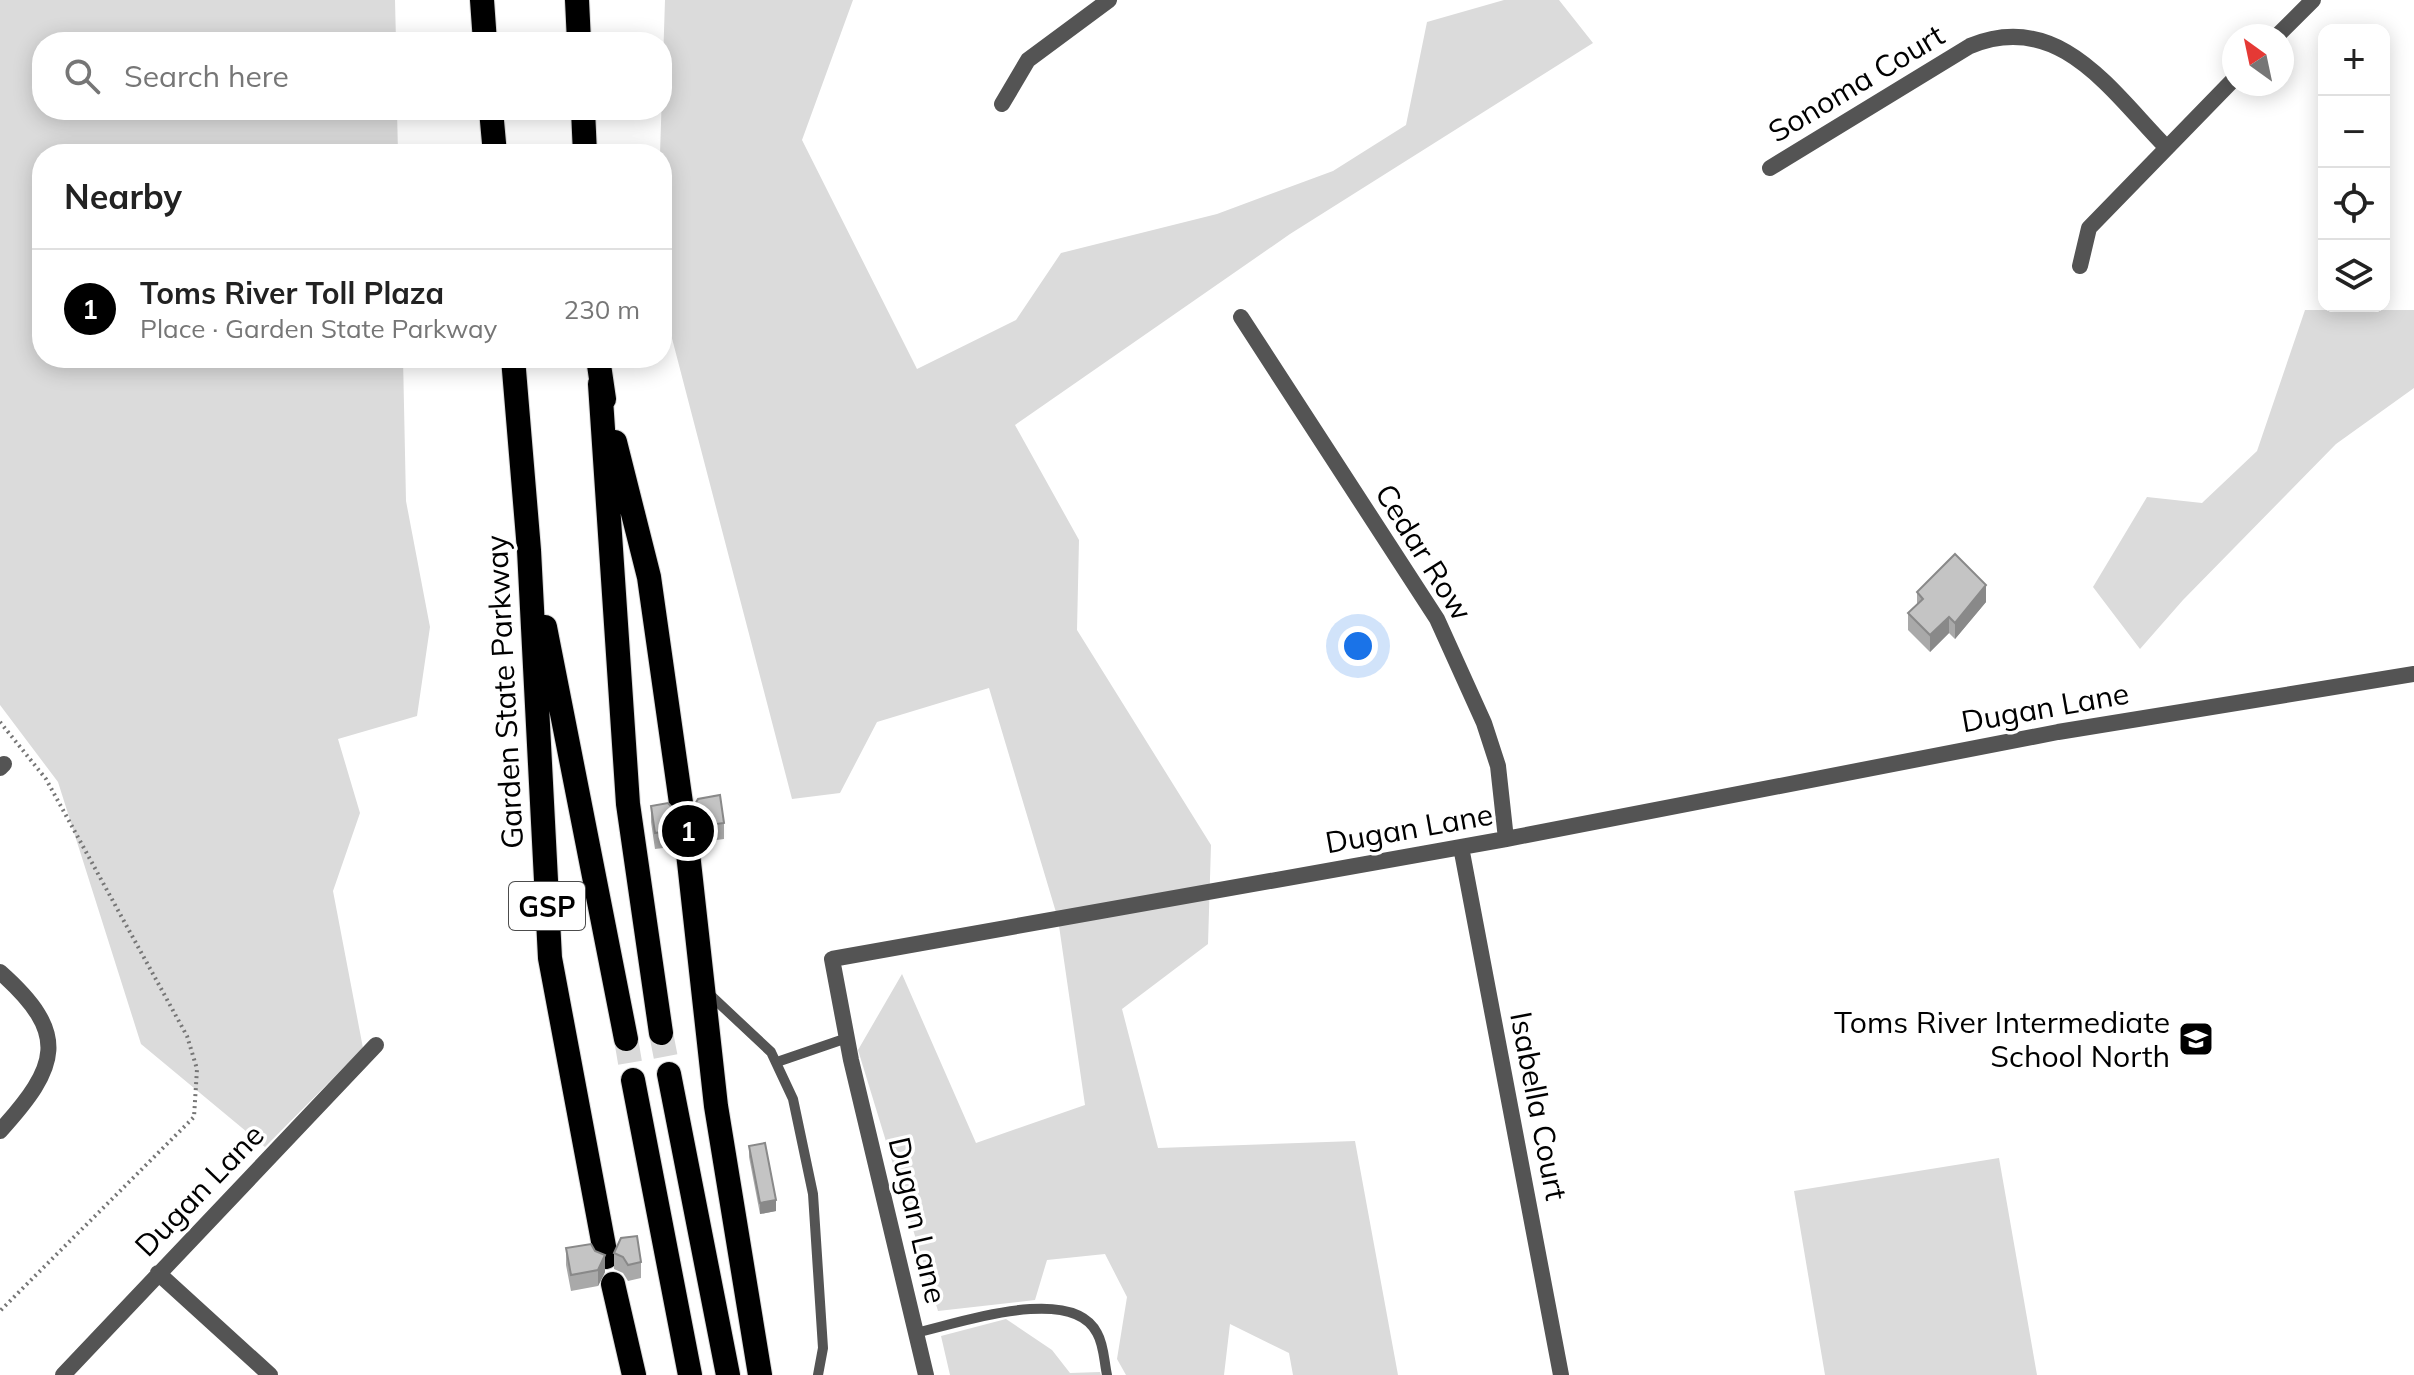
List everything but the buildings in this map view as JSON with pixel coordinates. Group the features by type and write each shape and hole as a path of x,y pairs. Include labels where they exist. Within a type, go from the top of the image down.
{"highway":[{"path":"482,0 484,32"},
{"path":"577,0 579,32"},
{"path":"492,120 494,144"},
{"path":"583,120 585,144"},
{"name":"Garden State Parkway","path":"514,368 529,550 550,958 606,1257"},
{"path":"599,368 628,804 661,1033"},
{"path":"600,384 649,577 683,817"},
{"path":"529,550 626,1039"},
{"path":"687,844 734,1232 760,1375"},
{"path":"669,1074 728,1375"},
{"path":"633,1080 690,1375"},
{"path":"613,1284 634,1375"}],"street":[{"path":"1002,104 1028,60 1109,0"},
{"path":"2289,24 2313,0"},
{"name":"Sonoma Court","path":"1770,168 1970,46 1992,37 2015,35 2062,46 2166,147"},
{"path":"2080,266 2089,228 2222,91"},
{"name":"Cedar Row","path":"1241,317 1437,619 1484,723 1498,766 1506,839"},
{"name":"Dugan Lane","path":"926,1375 847,1038 832,959 1506,839 2058,732 2414,674"},
{"name":"Isabella Court","path":"1461,847 1561,1375"},
{"path":"0,972 40,1013 50,1039 46,1067 35,1091 0,1131"},
{"name":"Dugan Lane","path":"63,1375 376,1045"},
{"path":"158,1273 270,1375"}],"lane":[{"path":"703,988 777,1062 793,1099 813,1194 823,1348 818,1375"},
{"path":"777,1062 847,1038"},
{"path":"915,1333 1023,1309 1063,1309 1087,1321 1097,1331 1107,1375"}],"path":[{"path":"0,722 46,779 187,1036 197,1069 194,1117 0,1311"}],"shaded area":[{"path":"0,0 395,0 396,32 32,32 32,120 397,120 398,144 32,144 32,368 403,368 406,501 430,627 417,716 338,739 360,813 333,891 363,1048 265,1147 141,1044 58,782 0,705"},
{"path":"665,0 853,0 802,140 917,369 1016,320 1061,253 1217,214 1333,171 1406,125 1427,22 1504,0 1559,0 1593,43 1290,234 1015,425 1079,540 1077,630 1211,845 1208,944 1122,1009 1158,1148 1355,1141 1398,1375 1293,1375 1289,1353 1230,1324 1224,1375 1126,1375 1117,1359 1127,1297 1105,1254 1047,1260 1035,1300 938,1311 858,1050 902,974 976,1143 1085,1105 1058,919 989,688 877,722 840,793 792,799 672,338 672,144 660,144 661,120 672,120 672,32 664,32"},
{"path":"2305,310 2414,310 2414,388 2336,444 2183,600 2140,649 2093,587 2147,497 2202,503 2257,451"},
{"path":"1999,1158 2037,1375 1825,1375 1794,1191"},
{"path":"1006,1319 1052,1350 1070,1373 1100,1372 1101,1375 950,1375 941,1336"}],"tunnel":[{"path":"661,1033 669,1074"},
{"path":"626,1039 633,1080"}],"place":[{"name":"Toms River Toll Plaza","path":"688,831"},
{"name":"Toms River Intermediate School North","path":"2196,1039"}]}
